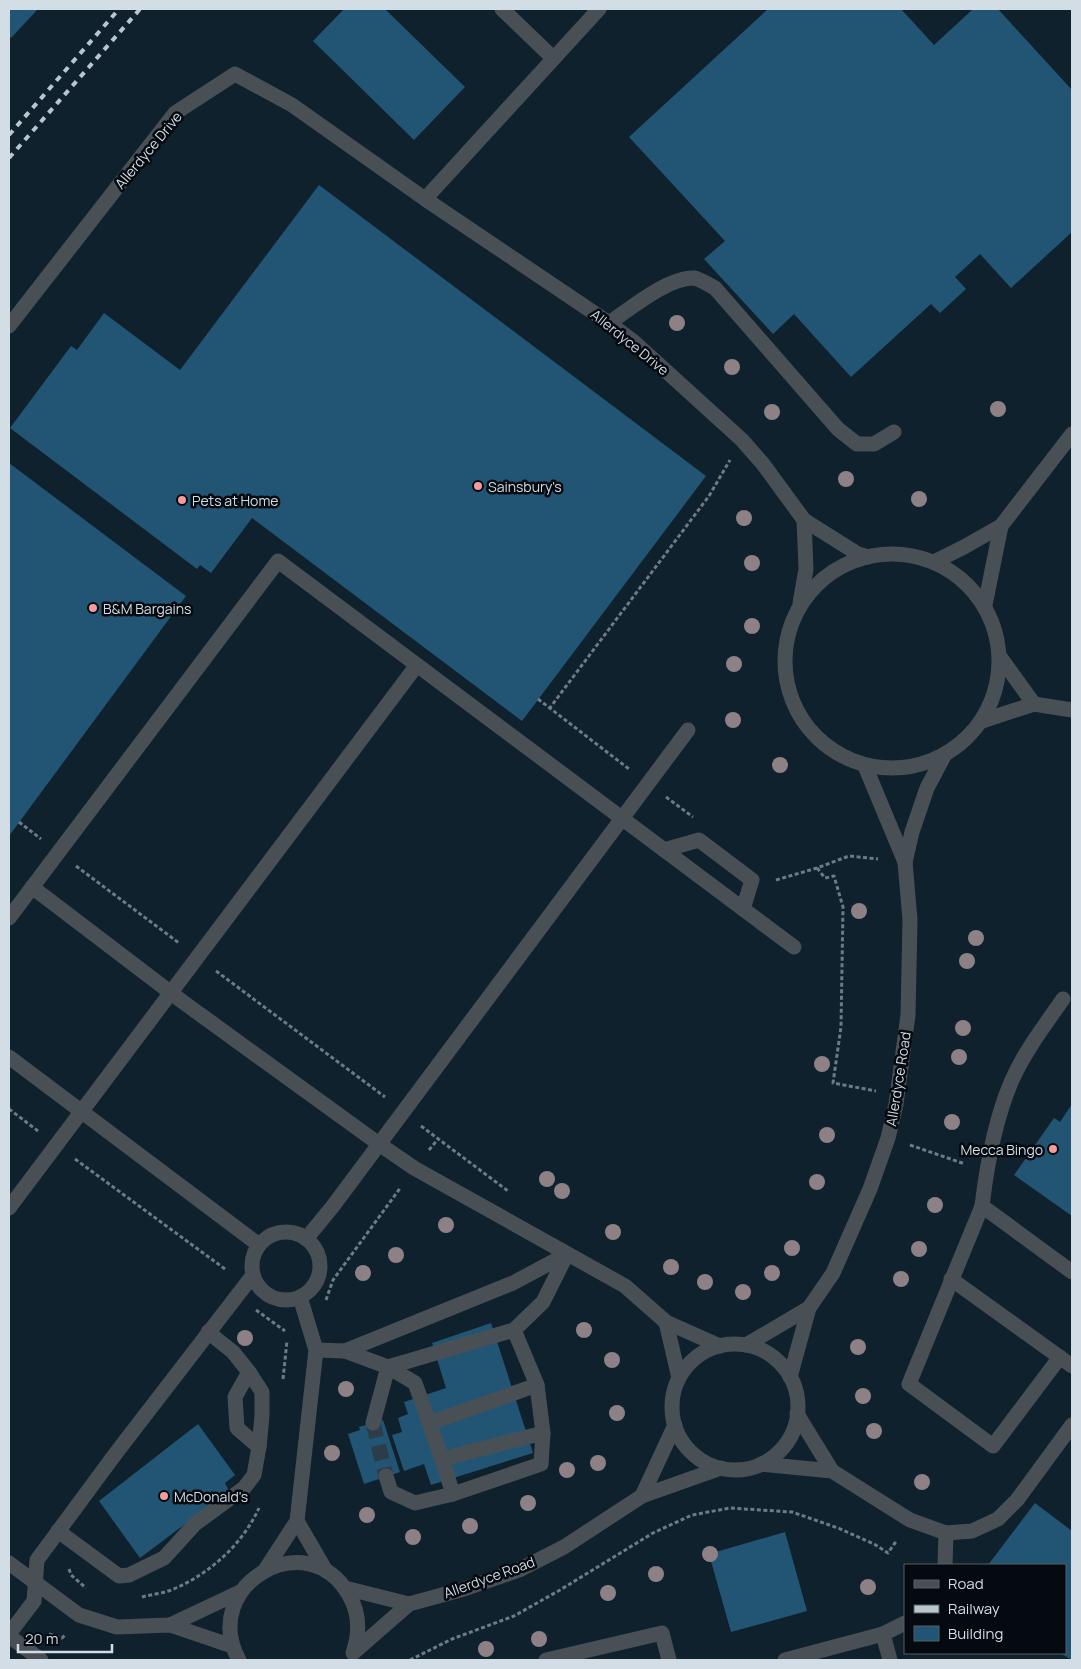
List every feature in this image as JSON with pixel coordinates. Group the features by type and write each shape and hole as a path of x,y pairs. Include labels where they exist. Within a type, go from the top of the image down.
{"street":[{"path":"502,9 553,58"},
{"path":"426,199 599,9"},
{"name":"Allerdyce Drive","path":"9,326 175,114 235,74 292,105 633,341 742,440 763,464 804,520 858,554 868,557"},
{"path":"609,323 650,294 672,282 694,278 714,288 838,428 857,444 874,444 894,432"},
{"path":"934,562 1001,526 1072,434"},
{"path":"799,608 806,569 804,520"},
{"path":"984,605 1001,526"},
{"name":"Allerdyce Road","path":"902,554 934,562 958,575 977,594 984,605 998,639 1000,656 998,679 992,701 982,721 958,746 944,756 914,767 898,769 866,766 845,758 826,746 810,731 798,713 789,693 785,671 785,649 790,628 799,608 809,593 822,580 851,562 868,557 902,554"},
{"path":"9,918 278,561 794,947"},
{"path":"1000,656 1034,704"},
{"path":"9,1208 417,665"},
{"path":"982,721 1034,704 1072,710"},
{"path":"306,1239 688,730"},
{"name":"Allerdyce Road","path":"905,862 912,832 927,788 944,756"},
{"name":"Allerdyce Road","path":"790,1377 809,1308 833,1274 870,1189 888,1138 897,1095 908,1014 910,920 905,862 866,766"},
{"path":"664,850 699,840 752,880 743,909"},
{"path":"32,887 171,993 414,1168 625,1286 666,1322 720,1346"},
{"path":"951,1279 1066,1361 993,1446 909,1384 951,1279 982,1206 986,1171 1003,1102 1030,1046 1063,999"},
{"path":"9,1057 259,1245"},
{"path":"982,1206 1072,1272"},
{"path":"265,1570 297,1521 316,1350 302,1303 316,1281 320,1269 314,1248 306,1239 297,1234 287,1232 267,1238 259,1245 254,1254 252,1264 253,1275 260,1288 272,1297 302,1303"},
{"path":"388,1367 514,1330 543,1302 567,1254"},
{"path":"344,1351 513,1283 567,1254"},
{"path":"41,1660 9,1635 34,1601 38,1560 208,1332 253,1275"},
{"name":"Allerdyce Road","path":"746,1345 809,1308"},
{"path":"666,1322 679,1378"},
{"path":"386,1476 391,1492 414,1502 453,1494 541,1464 544,1432 537,1385 514,1330"},
{"path":"58,1531 120,1576 129,1575 164,1558 195,1524 244,1488 254,1475 262,1416 262,1392 233,1352 208,1332"},
{"name":"Allerdyce Road","path":"746,1345 764,1350 779,1362 796,1389 797,1414 793,1430 786,1444 775,1456 761,1464 748,1468 734,1470 721,1468 705,1462 692,1453 681,1440 675,1425 672,1409 674,1393 679,1378 703,1352 720,1346 746,1345"},
{"path":"316,1350 344,1351 388,1367 415,1382 453,1494"},
{"path":"373,1423 388,1367"},
{"path":"249,1372 235,1397 237,1428 259,1447"},
{"path":"430,1424 537,1385"},
{"path":"797,1414 832,1471 910,1520 946,1533 972,1531 998,1519 1017,1500 1072,1425"},
{"name":"Allerdyce Road","path":"642,1496 675,1425"},
{"path":"442,1459 544,1432"},
{"path":"761,1464 832,1471"},
{"name":"Allerdyce Road","path":"351,1656 409,1604 464,1589 519,1570 564,1547 642,1496 721,1468"},
{"path":"297,1521 326,1571"},
{"path":"945,1564 946,1533"},
{"path":"9,1562 80,1615 117,1627 170,1625 232,1646"},
{"name":"Allerdyce Road","path":"239,1660 232,1646 230,1628 232,1609 240,1592 251,1579 265,1570 280,1564 296,1563 312,1565 326,1571 346,1588 354,1602 358,1619 358,1636 351,1656"},
{"name":"Allerdyce Road","path":"346,1588 409,1604"},
{"path":"170,1625 240,1592"},
{"path":"785,1660 883,1634 904,1624"},
{"path":"546,1660 662,1633 669,1660"},
{"path":"883,1634 890,1660"}],"path":[{"path":"549,708 709,496 742,440"},
{"path":"538,700 697,820"},
{"path":"19,822 515,1196"},
{"path":"768,874 776,880 849,856"},
{"path":"817,868 826,878 834,876 843,907 841,1027 834,1084 897,1095"},
{"path":"9,1109 225,1269 218,1279 273,1324 288,1333 282,1388"},
{"path":"888,1138 986,1171"},
{"path":"273,1324 302,1303 326,1300 333,1280 414,1168 438,1139"},
{"path":"410,1660 452,1639 514,1616 654,1533 692,1515 730,1508 792,1512 847,1532 874,1544 888,1553 910,1520"}],"building":[{"path":"9,9 38,9 11,38 9,36"},
{"path":"344,9 385,9 465,87 414,140 313,41"},
{"path":"768,9 901,9 934,45 973,9 998,9 1072,90 1072,232 1011,288 980,254 955,277 966,289 940,313 931,304 851,377 794,314 773,334 704,259 725,241 629,137"},
{"path":"319,185 706,476 522,721 252,518 211,573 200,565 197,569 10,428 71,346 77,350 104,313 180,370"},
{"path":"9,463 186,596 9,836"},
{"name":"Mecca Bingo","path":"1072,1104 1072,1216 1014,1175 1054,1118 1060,1122"},
{"path":"491,1323 533,1453 431,1485 424,1464 404,1471 392,1435 402,1432 398,1418 408,1414 404,1402 446,1388 432,1343"},
{"path":"383,1420 400,1472 364,1484 348,1434 360,1430 359,1427"},
{"name":"McDonald's","path":"198,1424 235,1475 225,1483 229,1491 140,1558 99,1501"},
{"path":"1035,1503 1072,1531 1072,1660 1062,1654 1066,1654 1066,1564 989,1564"},
{"path":"785,1532 807,1611 731,1632 709,1554"}],"tunnel":[{"path":"373,1423 386,1476"}],"railway":[{"path":"9,135 119,9"},
{"path":"9,158 140,9"}],"place":[{"name":"Sainsbury's","path":"478,486"},
{"name":"Pets at Home","path":"182,500"},
{"name":"B&M Bargains","path":"93,608"},
{"name":"Mecca Bingo","path":"1053,1149"},
{"name":"McDonald's","path":"164,1496"}]}
